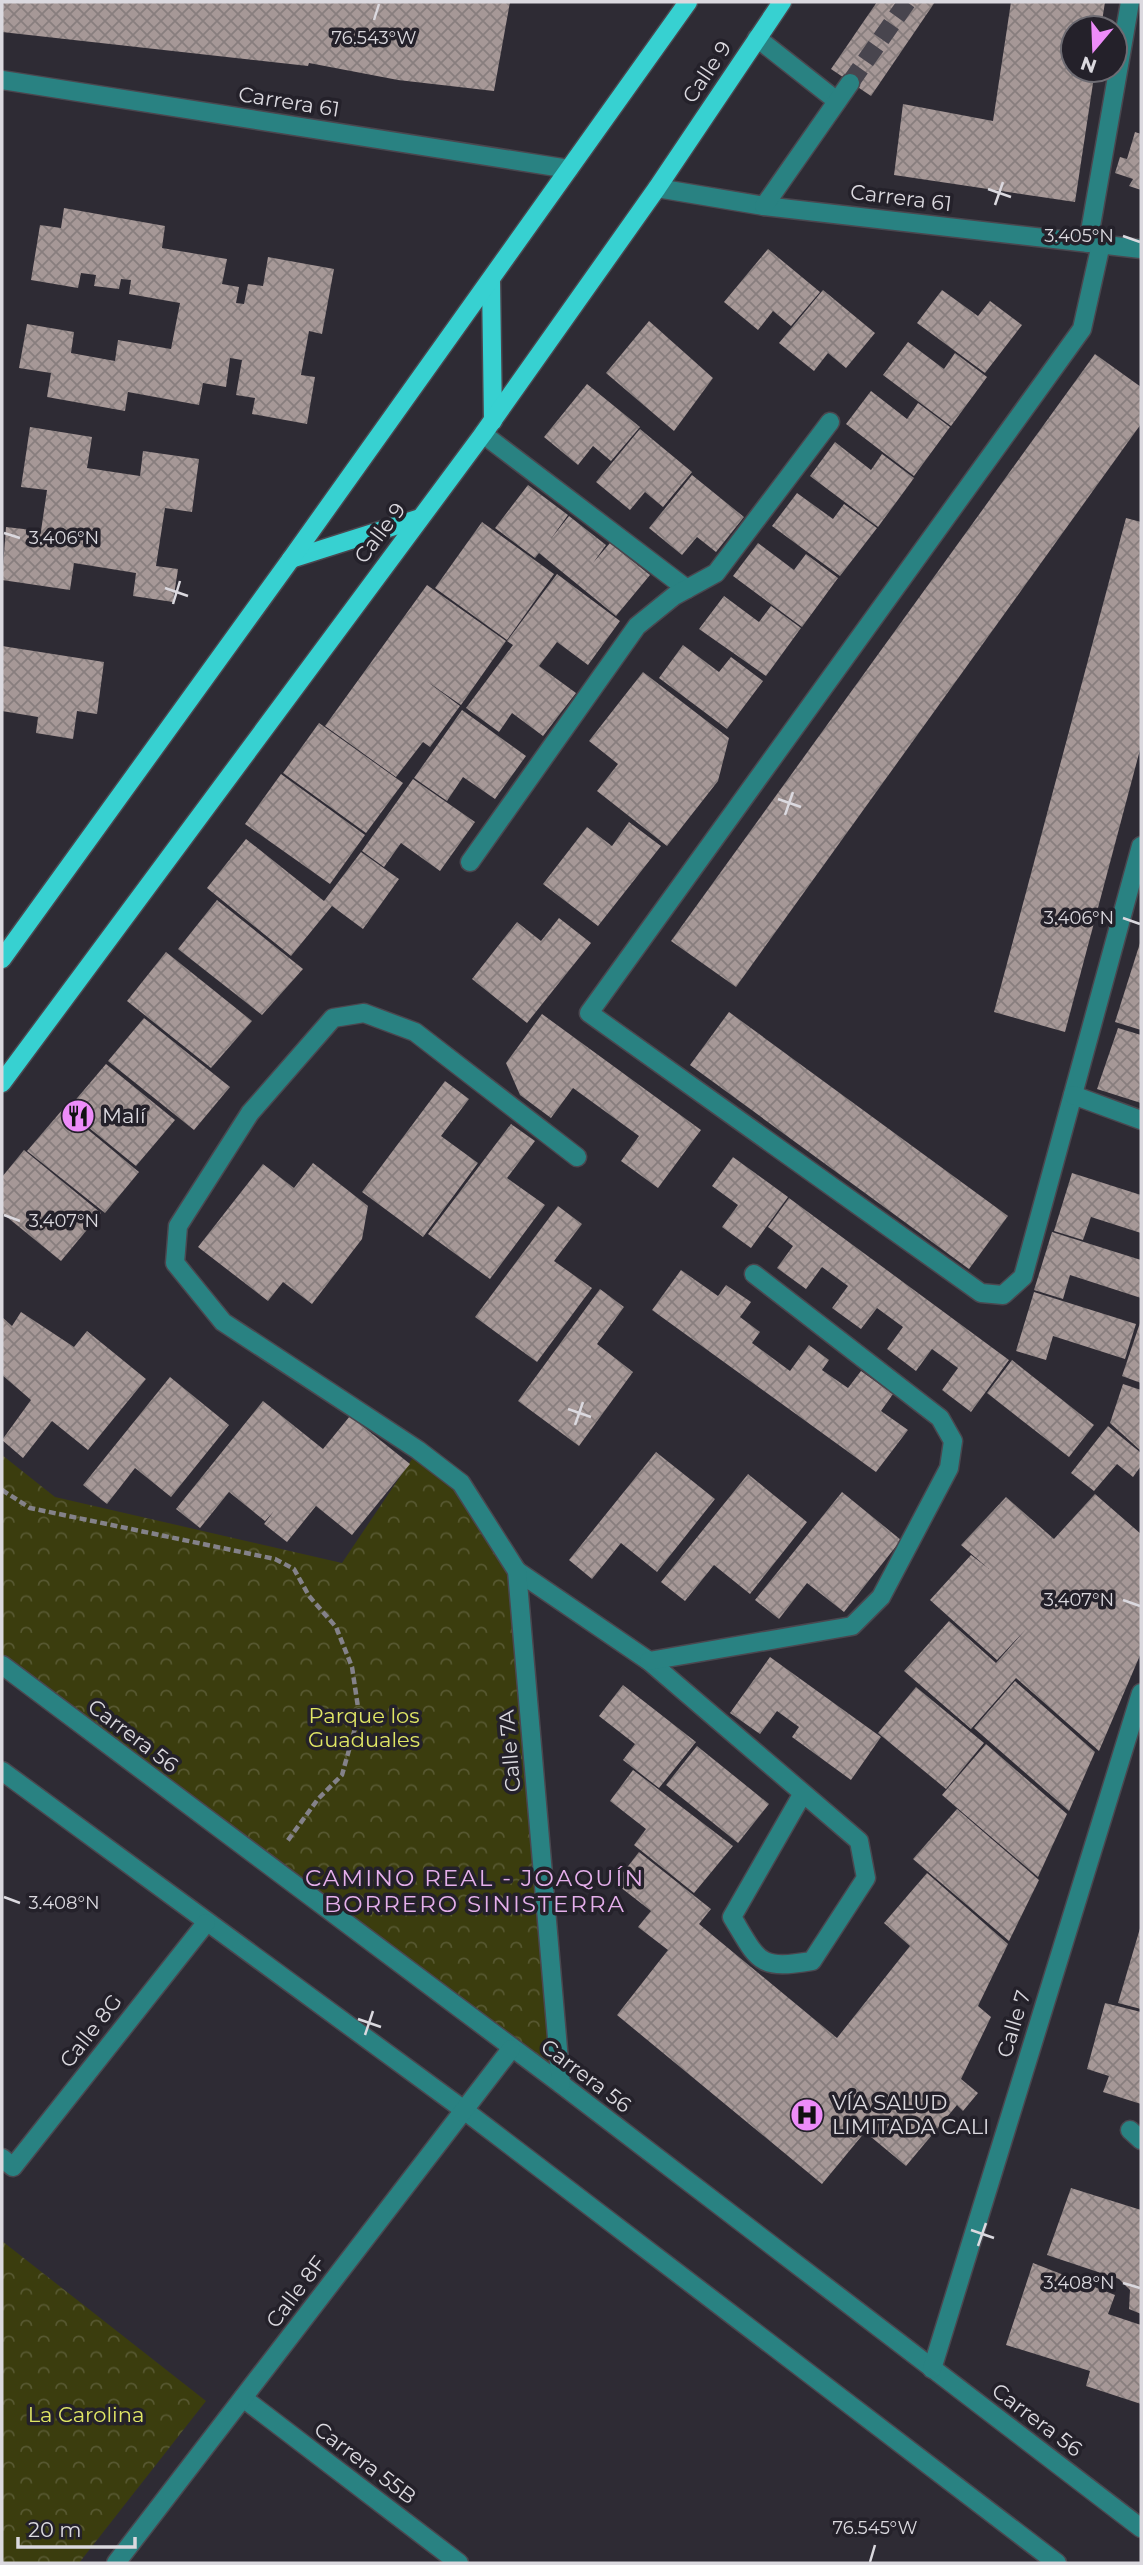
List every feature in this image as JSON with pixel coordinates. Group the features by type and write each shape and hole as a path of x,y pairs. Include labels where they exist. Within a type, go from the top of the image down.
{"main road":[{"path":"2,959 688,2"},
{"name":"Calle 9","path":"2,1083 488,428 657,188 782,2"},
{"path":"488,428 491,280"},
{"path":"291,559 420,518"}],"street":[{"path":"1130,2 1082,329 589,1013 981,1293 1003,1295 1023,1277 1141,846"},
{"path":"757,38 837,101"},
{"name":"Carrera 61","path":"2,80 569,169"},
{"path":"764,205 850,83"},
{"name":"Carrera 61","path":"657,188 764,205 1141,248"},
{"path":"470,862 637,626 687,589 716,573 830,422"},
{"path":"488,428 687,589"},
{"name":"Calle 7A","path":"561,2084 517,1571 461,1483 418,1451 223,1322 175,1263 178,1226 250,1113 333,1018 364,1013 415,1032 577,1157"},
{"path":"1073,1095 1141,1120"},
{"path":"649,1661 852,1626 881,1597 949,1468 953,1441 940,1418 754,1274"},
{"path":"517,1571 649,1661 803,1793 859,1841 866,1878 812,1961 778,1967 755,1955 732,1917 803,1793"},
{"name":"Carrera 56","path":"2,1665 561,2084 1141,2528"},
{"name":"Calle 7","path":"932,2369 1141,1693"},
{"path":"2,1771 464,2110 1057,2563"},
{"name":"Calle 8G","path":"8,2163 206,1923"},
{"name":"Calle 8F","path":"116,2563 511,2049"},
{"name":"Carrera 55B","path":"243,2398 459,2563"}],"path":[{"path":"2,1490 30,1508 275,1559 294,1569 309,1596 336,1627 352,1667 359,1714 342,1775 318,1799 286,1844"}],"green space":[{"name":"Parque los Guaduales","path":"418,1450 461,1483 517,1571 561,2084 2,1665 2,1455 55,1497 342,1563"},
{"name":"La Carolina","path":"2,2241 206,2401 79,2563 2,2563"}],"building":[{"path":"2,2 510,2 494,91 398,80 309,63 308,66 2,32"},
{"path":"877,2 935,2 871,96 831,69"},
{"path":"1011,2 1105,2 1103,14 1059,14 1059,84 1093,84 1075,202 894,175 903,104 993,121"},
{"path":"1135,132 1141,134 1141,190 1129,186 1133,179 1115,173 1120,157 1127,159"},
{"path":"64,208 165,226 162,248 227,259 222,284 239,287 236,303 244,304 248,284 263,286 268,257 334,269 322,334 309,331 301,375 315,377 307,424 252,414 255,398 236,395 242,360 230,358 226,387 203,383 199,405 128,392 125,411 47,397 51,373 19,368 27,324 74,332 71,353 115,361 118,340 171,349 180,303 129,294 131,280 121,279 119,289 94,286 96,275 81,273 78,288 31,280 40,225 61,228"},
{"path":"768,249 820,292 791,326 773,311 758,330 724,302"},
{"path":"823,290 875,333 846,368 828,353 814,371 779,343"},
{"path":"942,290 978,316 990,301 1022,325 985,373 917,323"},
{"path":"649,321 713,378 674,431 606,373"},
{"path":"908,342 944,369 955,353 987,377 951,426 883,375"},
{"path":"1095,354 1141,387 1141,424 736,987 671,941"},
{"path":"587,384 640,427 611,461 593,446 578,465 544,437"},
{"path":"871,391 907,419 918,403 950,427 914,476 846,424"},
{"path":"30,427 92,437 87,468 140,476 143,451 199,459 192,512 165,508 156,566 178,569 173,602 133,596 136,573 74,563 70,590 2,580 6,527 41,531 47,490 21,487"},
{"path":"640,429 692,472 663,507 645,492 630,510 596,482"},
{"path":"835,442 871,470 882,454 914,478 878,527 810,476"},
{"path":"692,475 744,517 716,552 697,537 682,555 649,528"},
{"path":"528,485 568,515 550,540 569,516 606,545 593,563 610,543 650,575 616,616 539,553 535,558 495,528"},
{"path":"797,493 833,519 844,504 877,528 840,576 772,526"},
{"path":"1126,518 1141,522 1141,746 1065,1032 994,1012"},
{"path":"482,522 554,574 507,640 435,588"},
{"path":"758,543 794,570 806,554 838,578 802,627 733,576"},
{"path":"557,574 620,621 588,665 557,642 539,666 576,693 543,736 512,713 499,732 466,708 513,645 507,641"},
{"path":"427,585 506,641 461,705 425,680 460,706 430,747 423,742 396,777 325,726"},
{"path":"724,596 759,622 771,606 801,628 766,676 699,629"},
{"path":"683,645 719,672 731,657 763,681 727,729 659,678"},
{"path":"2,646 104,662 97,714 77,711 73,739 36,733 38,717 2,711"},
{"path":"643,672 729,738 718,781 667,846 597,791 618,764 589,741"},
{"path":"462,710 526,756 495,799 463,777 447,801 414,778"},
{"path":"319,723 403,783 366,833 283,773"},
{"path":"281,774 365,835 330,884 245,824"},
{"path":"413,779 475,822 440,871 401,843 384,867 362,851"},
{"path":"629,822 661,846 598,926 543,884 587,827 612,846"},
{"path":"246,839 324,901 361,852 399,879 363,929 332,906 291,956 207,888"},
{"path":"217,900 303,969 262,1015 178,949"},
{"path":"559,918 591,943 527,1023 472,979 517,922 541,941"},
{"path":"1141,943 1141,1030 1115,1022"},
{"path":"166,952 252,1021 211,1068 127,1001"},
{"path":"729,1012 1008,1216 969,1269 690,1065"},
{"path":"542,1014 701,1130 658,1188 621,1161 639,1136 573,1088 551,1118 520,1095 506,1063"},
{"path":"144,1018 230,1087 194,1130 108,1061"},
{"path":"1118,1028 1141,1035 1141,1103 1097,1089"},
{"path":"106,1064 175,1120 136,1166 67,1110"},
{"path":"445,1081 469,1099 441,1136 478,1163 423,1237 362,1192"},
{"path":"63,1109 139,1172 105,1213 27,1151"},
{"path":"511,1124 535,1141 507,1178 545,1205 490,1279 428,1234"},
{"path":"24,1150 101,1213 61,1261 2,1213 2,1177"},
{"path":"733,1157 788,1197 751,1248 722,1227 738,1205 712,1186"},
{"path":"313,1163 368,1206 362,1239 312,1304 283,1282 268,1301 198,1247 263,1164 294,1188"},
{"path":"1072,1173 1141,1195 1141,1233 1091,1217 1083,1240 1054,1231"},
{"path":"789,1198 1009,1360 971,1412 942,1390 958,1368 932,1349 916,1371 887,1349 903,1327 877,1308 861,1329 832,1308 848,1286 822,1267 806,1289 777,1268 793,1246 768,1227"},
{"path":"558,1206 582,1224 554,1261 592,1288 537,1362 475,1317"},
{"path":"1052,1232 1141,1260 1141,1298 1070,1275 1063,1299 1034,1290"},
{"path":"681,1270 718,1296 726,1285 751,1302 740,1317 760,1332 752,1343 790,1371 809,1345 829,1360 822,1370 848,1388 861,1371 893,1394 881,1411 908,1430 876,1472 652,1310"},
{"path":"600,1289 624,1307 597,1344 633,1372 579,1446 518,1401"},
{"path":"1034,1292 1136,1324 1125,1359 1053,1336 1046,1360 1016,1351"},
{"path":"21,1312 74,1347 87,1331 146,1379 88,1450 52,1421 23,1458 2,1440 31,1400 2,1375 2,1317 12,1326"},
{"path":"1141,1320 1141,1383 1122,1376"},
{"path":"1012,1360 1094,1425 1069,1457 987,1393"},
{"path":"170,1377 229,1425 171,1497 135,1468 107,1504 83,1485"},
{"path":"1123,1384 1141,1390 1141,1451 1110,1423"},
{"path":"263,1401 323,1449 350,1416 410,1464 352,1535 316,1506 287,1542 264,1524 274,1511 265,1521 229,1492 200,1528 176,1509"},
{"path":"1108,1426 1141,1453 1141,1466 1133,1477 1117,1464 1094,1491 1071,1473"},
{"path":"656,1452 715,1499 657,1572 621,1543 592,1579 569,1560"},
{"path":"748,1474 807,1522 750,1594 714,1565 685,1601 661,1582"},
{"path":"842,1492 901,1540 844,1612 807,1583 779,1619 755,1600"},
{"path":"1095,1494 1141,1534 1141,1653 1099,1751 1016,1678 971,1729 904,1671 949,1621 996,1663 1027,1628 997,1660 930,1600 971,1555 989,1569 961,1545 1006,1497 1054,1539"},
{"path":"770,1657 881,1737 851,1780 792,1737 799,1727 777,1711 760,1734 730,1713"},
{"path":"1015,1681 1095,1752 1069,1811 974,1728"},
{"path":"623,1685 696,1742 659,1788 623,1760 635,1744 599,1716"},
{"path":"916,1687 984,1743 946,1789 878,1733"},
{"path":"986,1744 1067,1814 1038,1877 942,1795"},
{"path":"697,1746 769,1804 738,1843 666,1785"},
{"path":"633,1770 733,1846 694,1893 634,1845 646,1829 610,1801"},
{"path":"957,1809 1039,1880 1009,1941 913,1859"},
{"path":"639,1852 711,1909 699,1924 837,2038 910,1946 884,1923 927,1873 1008,1944 978,2006 991,2017 961,2079 978,2093 963,2111 957,2105 906,2166 865,2132 822,2184 617,2015 668,1950 638,1927 651,1911 615,1883"},
{"path":"1141,1925 1141,2009 1118,2003"},
{"path":"1105,2003 1141,2012 1141,2104 1103,2092 1109,2076 1087,2069"},
{"path":"1071,2188 1141,2210 1141,2314 1129,2309 1130,2290 1119,2279 1047,2255"},
{"path":"1033,2263 1115,2295 1108,2314 1141,2325 1141,2404 1086,2386 1090,2371 1006,2345"}],"tunnel":[{"path":"850,83 907,2"}],"place":[{"name":"Malí","path":"78,1116"},
{"name":"VÍA SALUD LIMITADA CALI","path":"807,2115"}],"district":[{"name":"CAMINO REAL - JOAQUÍN BORRERO SINISTERRA","path":"475,1891"}]}
